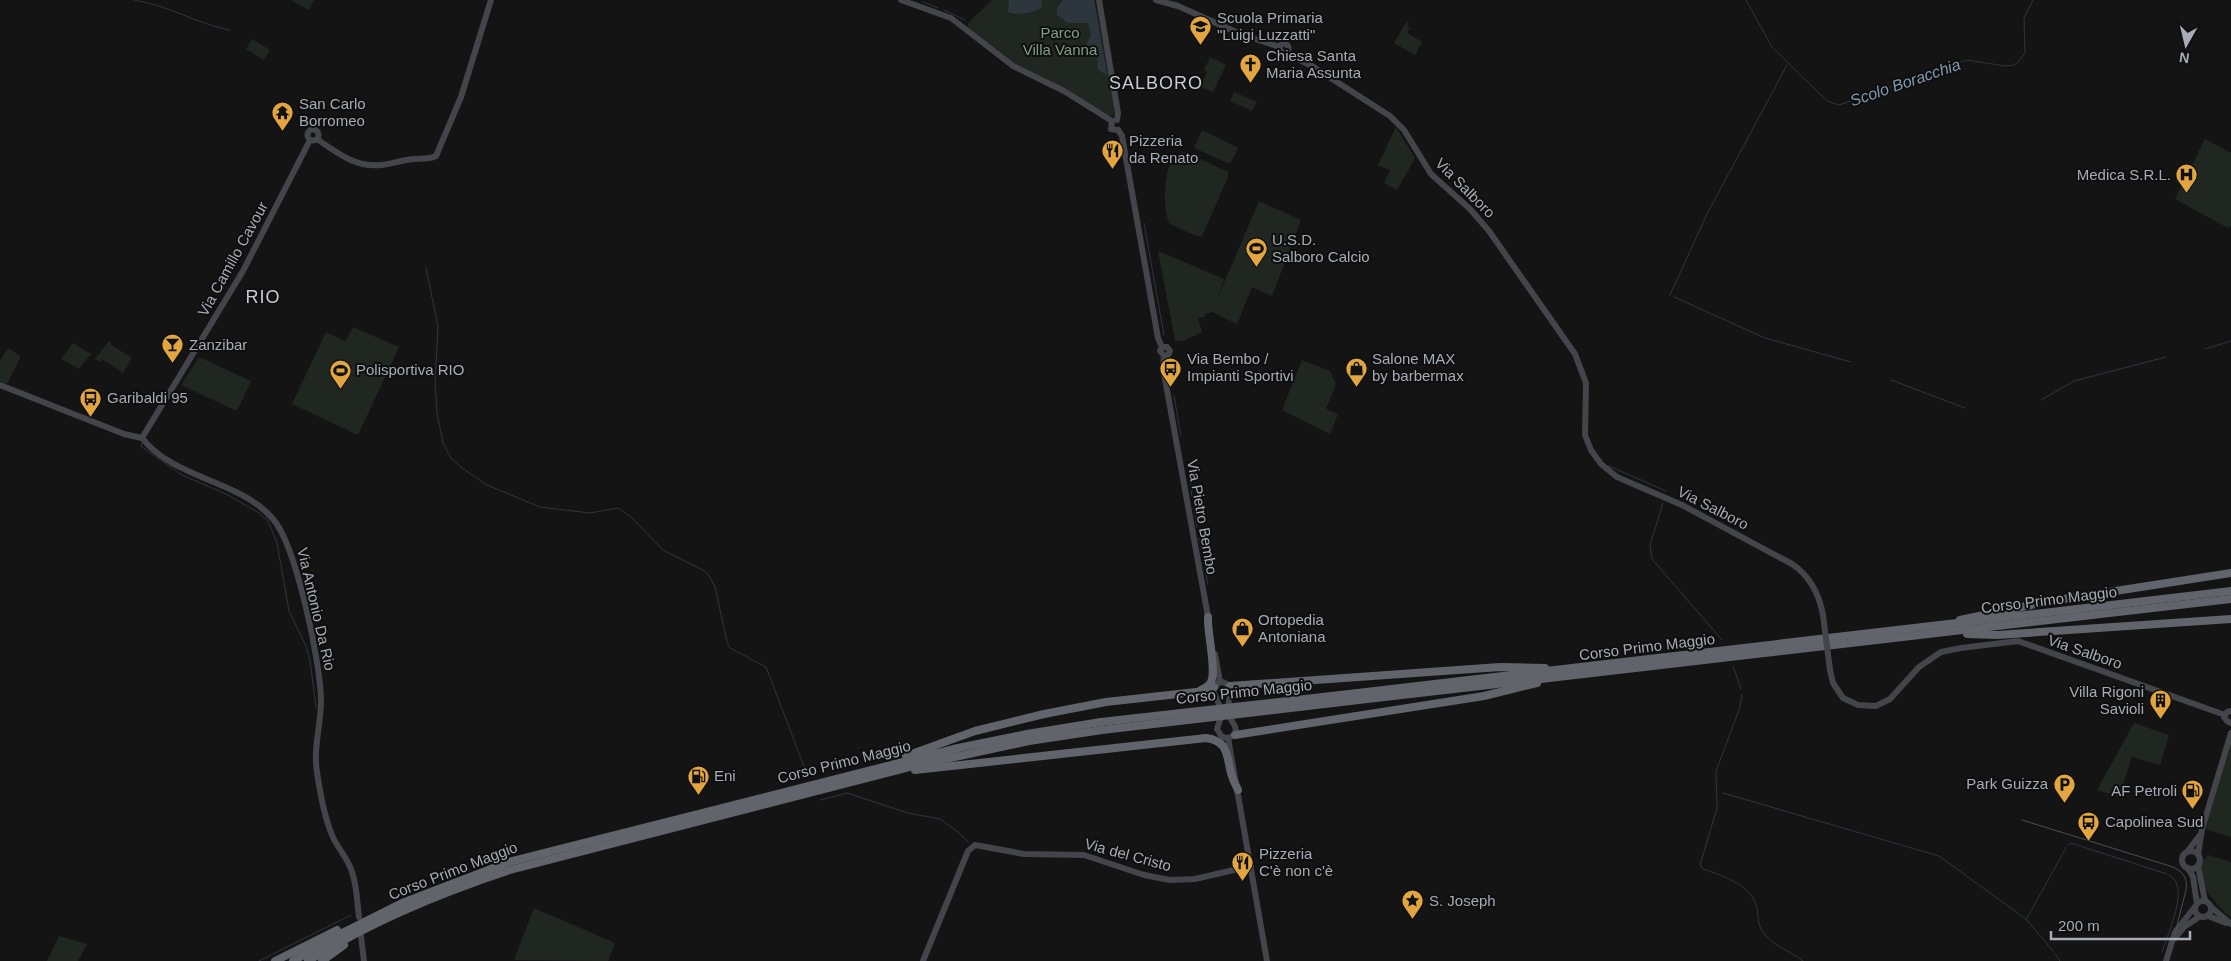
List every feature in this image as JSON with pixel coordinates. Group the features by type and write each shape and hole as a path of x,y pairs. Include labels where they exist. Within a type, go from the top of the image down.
{"highway":[{"path":"1914,630 1927,624 1961,620 1997,610 2231,573"},
{"name":"Corso Primo Maggio","path":"1594,669 1945,633 2146,605 2231,591"},
{"name":"Corso Primo Maggio","path":"308,961 437,888 509,862 859,772 983,743 1102,726 1914,630 2146,605 2231,599"},
{"path":"1200,691 1210,683 1213,672 1207,633 1208,617"},
{"path":"1945,633 1997,635 2231,619"},
{"path":"1230,686 1500,667 1594,669"},
{"path":"1231,736 1484,696 1594,669"},
{"path":"859,772 876,764 991,726 1090,705 1205,691 1217,685"},
{"name":"Corso Primo Maggio","path":"293,961 346,930 510,870 880,774 976,751 1102,726"},
{"path":"880,774 1220,735"},
{"path":"1206,738 1221,743 1226,749 1232,775 1238,790"},
{"path":"275,961 354,922 397,910"},
{"path":"322,961 397,910"}],"street":[{"name":"Via Camillo Cavour","path":"142,438 243,271 314,139 344,157 364,165 383,165 415,158 429,159 436,156 461,97 490,0"},
{"path":"901,0 951,18 1013,66 1064,91 1114,121 1118,113 1099,0"},
{"name":"Via Salboro","path":"1156,0 1180,7 1237,32 1280,47 1282,43 1287,44 1289,47 1287,51 1291,56 1312,66 1387,114 1400,125 1431,174 1470,209 1490,231 1580,364 1586,390 1585,435 1591,450 1604,468 1617,477 1682,505 1800,570 1814,586 1823,615 1833,683 1843,698 1858,705 1876,706 1890,700 1919,666 1941,652 2018,641 2228,717"},
{"name":"Via Pietro Bembo","path":"1114,121 1111,129 1118,130 1122,136 1158,338 1162,347 1167,347 1170,351 1168,355 1164,356 1163,366 1208,617 1217,685 1213,695 1219,704 1221,717 1217,729 1220,735"},
{"path":"0,385 131,436 142,438"},
{"name":"Via Antonio Da Rio","path":"142,438 173,464 254,502 269,514 283,532 316,654 320,677 321,716 316,760 321,794 332,836 352,871 359,917"},
{"path":"1217,685 1230,686 1232,693 1227,705 1229,716 1236,726 1231,736 1238,790 1268,961"},
{"path":"2228,717 2230,736 2202,829 2198,866 2205,902 2231,925"},
{"path":"1220,735 1231,736"},
{"path":"2199,917 2193,877 2182,862 2202,829"},
{"name":"Via del Cristo","path":"924,961 968,851 975,845 1024,854 1064,853 1084,855 1139,873 1170,880 1195,879 1251,866"},
{"path":"2187,852 2192,851 2198,855"},
{"path":"2188,868 2193,869 2198,866"},
{"path":"2167,961 2175,932 2196,906 2205,902"},
{"path":"2208,916 2211,907"},
{"path":"2167,961 2178,934 2199,917 2208,916 2231,925"},
{"path":"361,936 364,961"}],"green space":[{"path":"291,0 314,0 309,10"},
{"name":"Parco Villa Vanna","path":"992,0 1095,0 1115,110 1114,115 1110,116 1062,88 1020,68 967,28 969,22"},
{"path":"1407,21 1409,22 1407,27 1410,28 1407,33 1422,42 1415,55 1394,43"},
{"path":"252,39 270,50 264,60 246,49"},
{"path":"1210,57 1226,65 1213,92 1200,87 1207,72 1204,70"},
{"path":"1234,92 1257,102 1252,111 1230,101"},
{"path":"1396,127 1415,158 1397,190 1384,183 1390,170 1378,165"},
{"path":"1202,130 1238,148 1230,164 1194,148"},
{"path":"2205,139 2231,153 2231,226 2228,228 2175,199"},
{"path":"1186,152 1228,172 1228,177 1202,236 1196,236 1170,224 1167,218 1165,191 1170,164 1173,158 1180,153"},
{"path":"1259,201 1301,220 1272,296 1252,287 1237,324 1212,312 1205,314 1205,317 1198,318 1202,332 1183,341 1175,341 1158,251 1224,279 1218,297"},
{"name":"Polisportiva RIO","path":"353,327 399,347 358,435 292,404 326,332 346,341"},
{"path":"111,341 111,345 132,358 123,373 102,359 100,362 95,359 107,343"},
{"path":"73,343 91,354 79,369 61,359"},
{"path":"8,348 21,356 7,384 0,381 0,361"},
{"path":"199,357 251,381 237,411 181,385"},
{"path":"1302,360 1330,371 1336,384 1326,409 1338,414 1330,434 1282,410"},
{"path":"2134,723 2169,735 2160,765 2132,757 2119,797 2097,790"},
{"path":"2231,741 2231,837 2205,829"},
{"path":"2208,855 2231,862 2231,918 2214,900 2203,884 2200,868 2203,860"},
{"path":"534,908 615,943 608,961 514,960"},
{"path":"59,936 87,944 78,961 47,961"}],"shaded area":[{"path":"1009,0 1041,0 1042,7 1035,11 1016,14 1008,12"},
{"path":"1063,0 1094,0 1107,75 1098,70 1095,44 1087,55 1084,55 1082,52 1091,36 1088,23 1068,23 1057,15 1057,8"}],"waterway":[{"path":"134,0 147,2 230,30"},
{"name":"Scolo Boracchia","path":"1746,0 1772,47 1827,101 1839,105 1967,60 2005,66 2014,65 2025,53 2024,18 2033,0"},
{"path":"923,2 938,8"},
{"path":"944,10 965,20"},
{"path":"1670,295 1707,214 1787,65"},
{"path":"1144,223 1164,335"},
{"path":"426,268 438,326 435,383 437,413 443,443 451,458 487,485 540,507 590,513 618,508 630,516 663,550 705,571 715,587 727,642 730,648 766,667 808,777"},
{"path":"1674,297 1765,338 1851,362"},
{"path":"2205,349 2231,341"},
{"path":"2041,400 2074,381 2166,357"},
{"path":"1169,366 1172,382"},
{"path":"1891,380 1965,408"},
{"path":"1174,396 1181,436"},
{"path":"142,443 141,446 180,474 228,495 259,513 268,521 277,543 289,611 306,646 310,661 316,707"},
{"path":"1609,466 1666,491"},
{"path":"1190,482 1192,497"},
{"path":"1193,501 1197,528"},
{"path":"1663,503 1650,545 1652,559 1722,640"},
{"path":"1199,538 1208,584"},
{"path":"1733,666 1741,689"},
{"path":"1742,694 1740,707 1716,771 1717,808 1700,865 1703,869 1734,881 1748,891 1756,905 1759,925 1762,931 1776,944 1803,961"},
{"path":"820,800 847,793 908,813 940,819 957,831 968,842"},
{"path":"1723,793 1939,856 2026,919 2053,951"},
{"path":"2068,845 2071,843 2167,874"},
{"path":"2027,918 2066,848"},
{"path":"2162,952 2173,922 2178,899 2178,889 2175,881 2169,875"},
{"path":"259,961 351,915"},
{"path":"2055,954 2060,961"}],"tram line":[{"path":"2022,820 2170,866 2181,872 2186,881 2186,890 2168,961"}],"place":[{"name":"Scuola Primaria \"Luigi Luzzatti\"","path":"1201,46"},
{"name":"Chiesa Santa Maria Assunta","path":"1250,84"},
{"name":"San Carlo Borromeo","path":"283,132"},
{"name":"Pizzeria da Renato","path":"1113,169"},
{"name":"Medica S.R.L.","path":"2187,194"},
{"name":"U.S.D. Salboro Calcio","path":"1256,268"},
{"name":"Zanzibar","path":"173,364"},
{"name":"Via Bembo / Impianti Sportivi","path":"1171,387"},
{"name":"Salone MAX by barbermax","path":"1356,387"},
{"name":"Polisportiva RIO","path":"340,389"},
{"name":"Garibaldi 95","path":"91,417"},
{"name":"Ortopedia Antoniana","path":"1242,648"},
{"name":"Villa Rigoni Savioli","path":"2160,720"},
{"name":"Eni","path":"698,795"},
{"name":"Park Guizza","path":"2064,803"},
{"name":"AF Petroli","path":"2193,810"},
{"name":"Capolinea Sud","path":"2089,841"},
{"name":"Pizzeria C'è non c'è","path":"1243,882"},
{"name":"S. Joseph","path":"1413,920"}],"district":[{"name":"SALBORO","path":"1156,83"},
{"name":"RIO","path":"263,297"}]}
